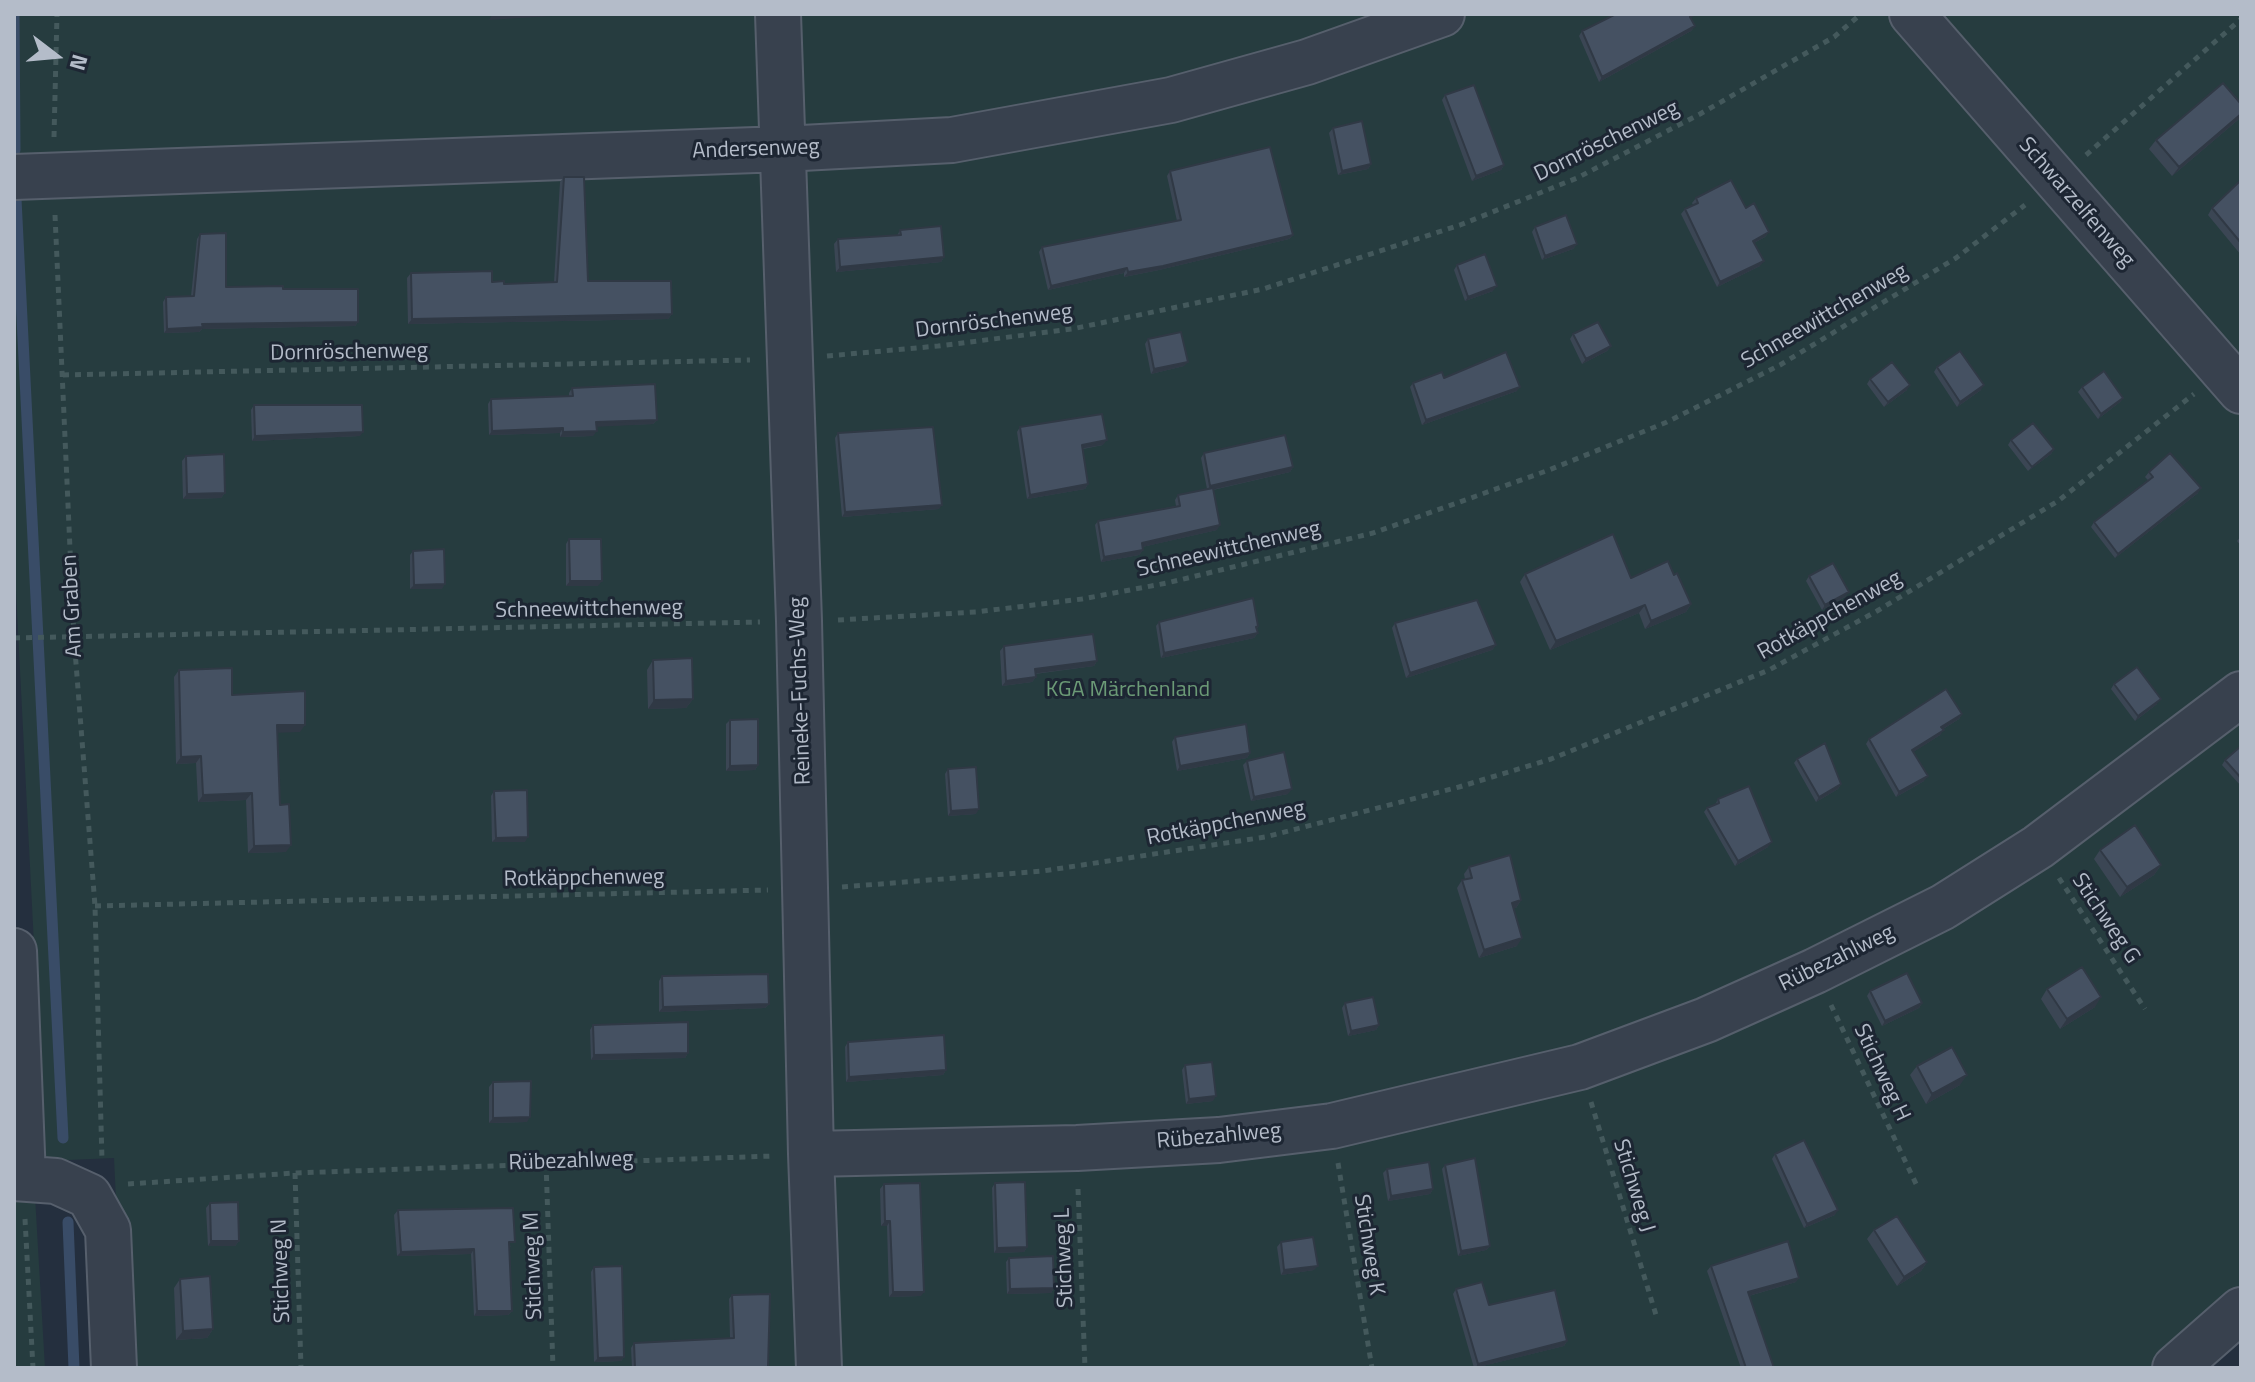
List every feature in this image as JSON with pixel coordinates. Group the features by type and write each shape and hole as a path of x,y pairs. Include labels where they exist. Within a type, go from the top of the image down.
{"street":[{"name":"Reineke-Fuchs-Weg","path":"778,14 799,621 819,1368"},
{"name":"Andersenweg","path":"34,176 952,140 1171,100 1307,62 1442,14"},
{"name":"Schwarzelfenweg","path":"1912,14 2232,381"},
{"name":"Rübezahlweg","path":"811,1154 1077,1148 1219,1140 1332,1126 1580,1067 1706,1020 1815,971 1943,907 2038,847 2241,694"},
{"path":"14,951 18,1178 56,1181 89,1196 108,1230 114,1368"},
{"path":"2175,1368 2241,1310"}],"path":[{"name":"Am Graben","path":"57,14 34,176 63,375 74,638 95,906 102,1166 89,1196"},
{"name":"Dornröschenweg","path":"63,375 789,359 938,346 1072,329 1278,284 1460,225 1577,178 1700,114 1834,37 1861,14"},
{"name":"Schneewittchenweg","path":"14,638 887,619 1082,599 1167,583 1373,533 1549,470 1667,422 1780,365 1956,258 2056,181 2241,19"},
{"name":"Rotkäppchenweg","path":"95,906 806,889 1043,871 1265,837 1459,787 1551,759 1769,670 1877,611 2058,501 2232,381"},
{"name":"Stichweg G","path":"2038,847 2145,1009"},
{"name":"Stichweg H","path":"1815,971 1918,1188"},
{"name":"Stichweg J","path":"1580,1067 1656,1315"},
{"name":"Stichweg K","path":"1332,1126 1372,1368"},
{"name":"Stichweg L","path":"1077,1148 1085,1368"},
{"name":"Rübezahlweg","path":"89,1196 126,1184 295,1173 811,1154"},
{"name":"Stichweg M","path":"546,1163 553,1368"},
{"name":"Stichweg N","path":"295,1173 301,1368"},
{"path":"18,1178 33,1368"}],"green space":[{"name":"KGA Märchenland","path":"14,14 2241,14 2241,1328 2196,1368 124,1368 114,1158 45,1161 14,552"},
{"path":"14,1196 35,1196 45,1368 14,1368"}],"building":[{"path":"1616,14 1696,14 1690,17 1695,26 1602,77 1582,31"},
{"path":"2223,83 2241,104 2241,114 2179,167 2156,140"},
{"path":"1474,85 1504,165 1476,176 1445,95"},
{"path":"1362,121 1371,164 1342,171 1333,128"},
{"path":"1270,147 1293,235 1163,266 1128,272 1127,268 1051,286 1042,247 1181,220 1170,171"},
{"path":"564,177 584,177 588,281 671,281 672,314 412,319 411,273 492,271 492,282 557,282"},
{"path":"1731,180 1746,208 1754,203 1769,232 1753,241 1764,261 1720,282 1685,209 1698,203 1696,198"},
{"path":"2241,180 2241,243 2212,208"},
{"path":"1566,215 1577,244 1545,256 1535,227"},
{"path":"941,226 944,257 840,267 838,239 901,235 900,230"},
{"path":"226,233 226,287 358,289 358,322 202,324 203,327 167,329 166,297 194,296 200,234"},
{"path":"1485,254 1497,286 1468,297 1457,265"},
{"path":"1598,322 1611,346 1586,359 1573,334"},
{"path":"1181,332 1188,362 1154,369 1148,339"},
{"path":"1960,351 1984,385 1960,402 1937,367"},
{"path":"1506,352 1520,387 1426,420 1413,383 1442,372 1444,378"},
{"path":"1892,362 1910,385 1888,402 1870,379"},
{"path":"2104,371 2123,398 2101,414 2082,387"},
{"path":"655,384 657,420 596,422 597,431 563,432 563,428 492,431 491,399 573,396 572,388"},
{"path":"254,405 362,405 363,432 255,436"},
{"path":"1102,414 1107,440 1082,445 1088,484 1030,495 1020,427"},
{"path":"2033,423 2054,449 2032,467 2011,440"},
{"path":"933,427 942,505 845,512 838,433"},
{"path":"1285,435 1293,467 1210,486 1204,453"},
{"path":"2170,453 2201,488 2118,554 2094,522 2153,477 2149,472"},
{"path":"224,454 225,493 187,494 186,456"},
{"path":"1213,488 1220,525 1142,543 1143,550 1104,557 1098,521 1180,506 1178,495"},
{"path":"1613,534 1631,578 1668,561 1691,604 1651,621 1645,605 1556,641 1525,574"},
{"path":"569,539 601,539 602,581 570,581"},
{"path":"444,549 445,584 414,585 413,551"},
{"path":"1833,563 1849,592 1825,605 1809,576"},
{"path":"1253,598 1258,633 1164,653 1159,622"},
{"path":"1477,600 1496,645 1410,673 1395,623"},
{"path":"1093,634 1097,661 1035,669 1036,677 1006,681 1004,646"},
{"path":"692,658 693,699 654,700 653,660"},
{"path":"2137,667 2161,699 2138,716 2114,684"},
{"path":"232,668 232,695 305,691 305,725 277,725 280,805 289,804 291,845 254,846 252,793 203,795 201,756 181,757 179,670"},
{"path":"1946,689 1962,714 1941,727 1944,730 1912,750 1928,776 1899,792 1869,739"},
{"path":"758,719 758,765 730,766 730,720"},
{"path":"1246,724 1250,753 1180,766 1175,737"},
{"path":"1825,743 1841,784 1819,797 1797,759"},
{"path":"2241,746 2241,778 2225,760"},
{"path":"1284,752 1292,789 1254,797 1247,761"},
{"path":"976,767 979,809 951,811 948,769"},
{"path":"1749,786 1772,842 1738,861 1707,808 1719,803 1718,799"},
{"path":"527,790 528,837 496,838 494,791"},
{"path":"2135,825 2161,865 2127,887 2100,850"},
{"path":"1510,855 1521,900 1512,903 1522,938 1484,950 1462,880 1472,878 1469,867"},
{"path":"2082,967 2101,997 2067,1019 2047,989"},
{"path":"1907,973 1922,1003 1885,1021 1870,991"},
{"path":"768,974 769,1004 663,1007 662,976"},
{"path":"1373,997 1379,1025 1351,1031 1345,1003"},
{"path":"688,1022 688,1053 594,1055 593,1025"},
{"path":"944,1035 946,1070 849,1077 848,1042"},
{"path":"1952,1047 1967,1075 1932,1094 1917,1066"},
{"path":"1212,1062 1216,1096 1189,1099 1185,1065"},
{"path":"531,1081 530,1117 493,1118 493,1082"},
{"path":"1804,1140 1838,1210 1807,1224 1775,1154"},
{"path":"1475,1158 1490,1246 1461,1251 1445,1165"},
{"path":"1429,1162 1433,1189 1391,1196 1387,1169"},
{"path":"1025,1182 1027,1247 997,1248 995,1183"},
{"path":"920,1183 924,1292 893,1292 890,1221 885,1221 884,1184"},
{"path":"238,1202 239,1241 211,1241 210,1203"},
{"path":"513,1208 515,1242 509,1242 512,1311 477,1311 474,1249 401,1252 398,1210"},
{"path":"1897,1216 1927,1262 1904,1277 1874,1230"},
{"path":"1313,1237 1318,1266 1284,1270 1281,1242"},
{"path":"1788,1241 1799,1278 1748,1292 1774,1368 1746,1368 1711,1266"},
{"path":"1053,1256 1054,1288 1010,1289 1009,1258"},
{"path":"622,1266 624,1357 598,1358 594,1267"},
{"path":"210,1276 213,1329 183,1331 180,1279"},
{"path":"1482,1282 1489,1305 1555,1290 1567,1341 1478,1364 1456,1289"},
{"path":"770,1294 768,1368 635,1368 634,1343 734,1338 732,1295"}],"waterway":[{"path":"14,14 15,150"},
{"path":"16,199 63,1138"},
{"path":"68,1222 74,1368"}]}
